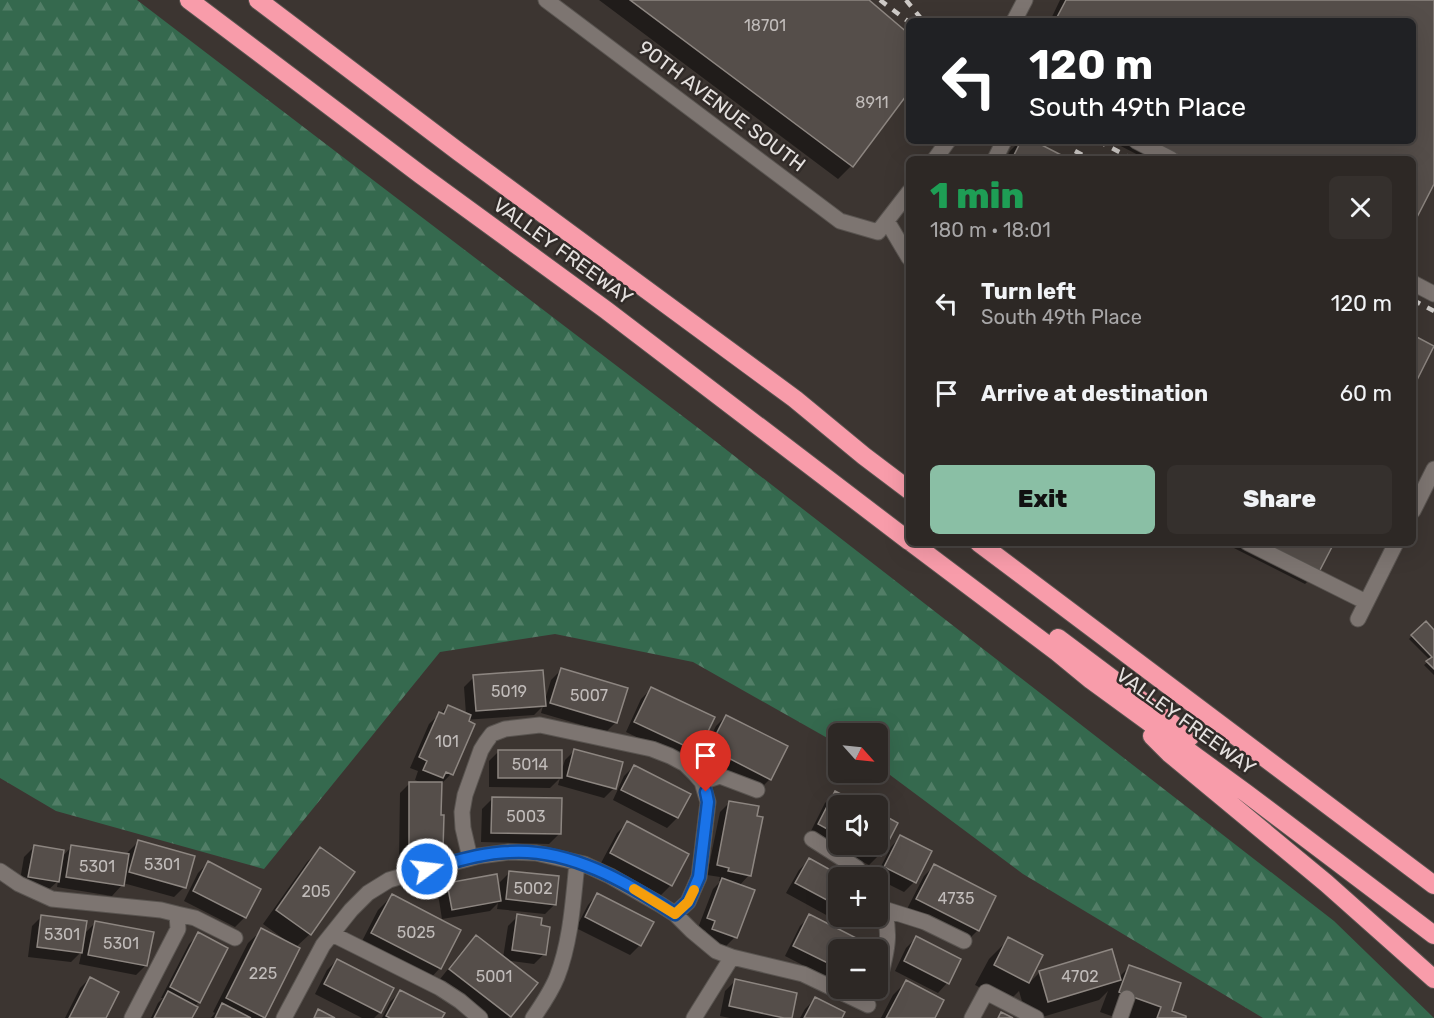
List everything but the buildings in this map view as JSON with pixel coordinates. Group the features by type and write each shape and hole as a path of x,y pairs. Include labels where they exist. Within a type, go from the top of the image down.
{"highway":[{"name":"VALLEY FREEWAY","path":"189,0 421,175 606,310 906,538"},
{"path":"209,0 906,523"},
{"name":"VALLEY FREEWAY","path":"258,0 459,152 795,399 906,488"},
{"name":"VALLEY FREEWAY","path":"916,546 1091,680 1434,935"},
{"path":"936,546 1434,920"},
{"name":"VALLEY FREEWAY","path":"983,546 1434,885"},
{"path":"1091,680 1169,753 1326,883 1434,979"}],"street":[{"name":"90TH AVENUE SOUTH","path":"546,0 840,221 882,227"},
{"path":"1016,18 1025,0"},
{"path":"1142,144 1165,156"},
{"path":"906,196 882,227 906,255"},
{"path":"1416,285 1434,294"},
{"path":"1416,505 1434,469"},
{"path":"1254,546 1366,602"},
{"path":"1358,619 1394,546"},
{"path":"470,858 462,812 465,795 481,750 492,734 505,729 540,725 652,749 685,764 702,782 708,802 699,877 688,902 675,914"},
{"path":"702,782 720,776 757,789"},
{"path":"812,839 855,867"},
{"path":"284,1018 323,945 368,893 389,880 470,858 509,852 536,853 578,863 610,876 675,914 716,951 802,974 865,1012"},
{"path":"533,1018 556,980 563,959 569,936 578,863"},
{"path":"0,871 51,899 161,910 195,918 235,938"},
{"path":"888,906 964,941"},
{"path":"132,1018 178,928 177,914"},
{"path":"332,934 440,988 480,1018"},
{"path":"694,1018 732,957"},
{"path":"972,1018 986,992 1036,1018"},
{"path":"1120,1018 1127,999"}],"green space":[{"path":"0,0 137,0 710,437 1334,921 1434,1018 1263,1018 1023,874 888,773 888,723 828,723 828,738 693,662 555,634 440,652 264,869 56,811 0,778"}],"railway":[{"path":"880,0 906,20"},
{"path":"906,0 921,18"},
{"path":"1104,144 1127,156"},
{"path":"1075,151 1084,156"},
{"path":"1416,302 1434,311"}],"slow traffic":[{"path":"634,889 675,914 688,902 694,890"}],"route":[{"path":"427,869 478,856 509,852 536,853 584,864 610,876 675,914 688,902 699,877 708,802 706,792"}]}
